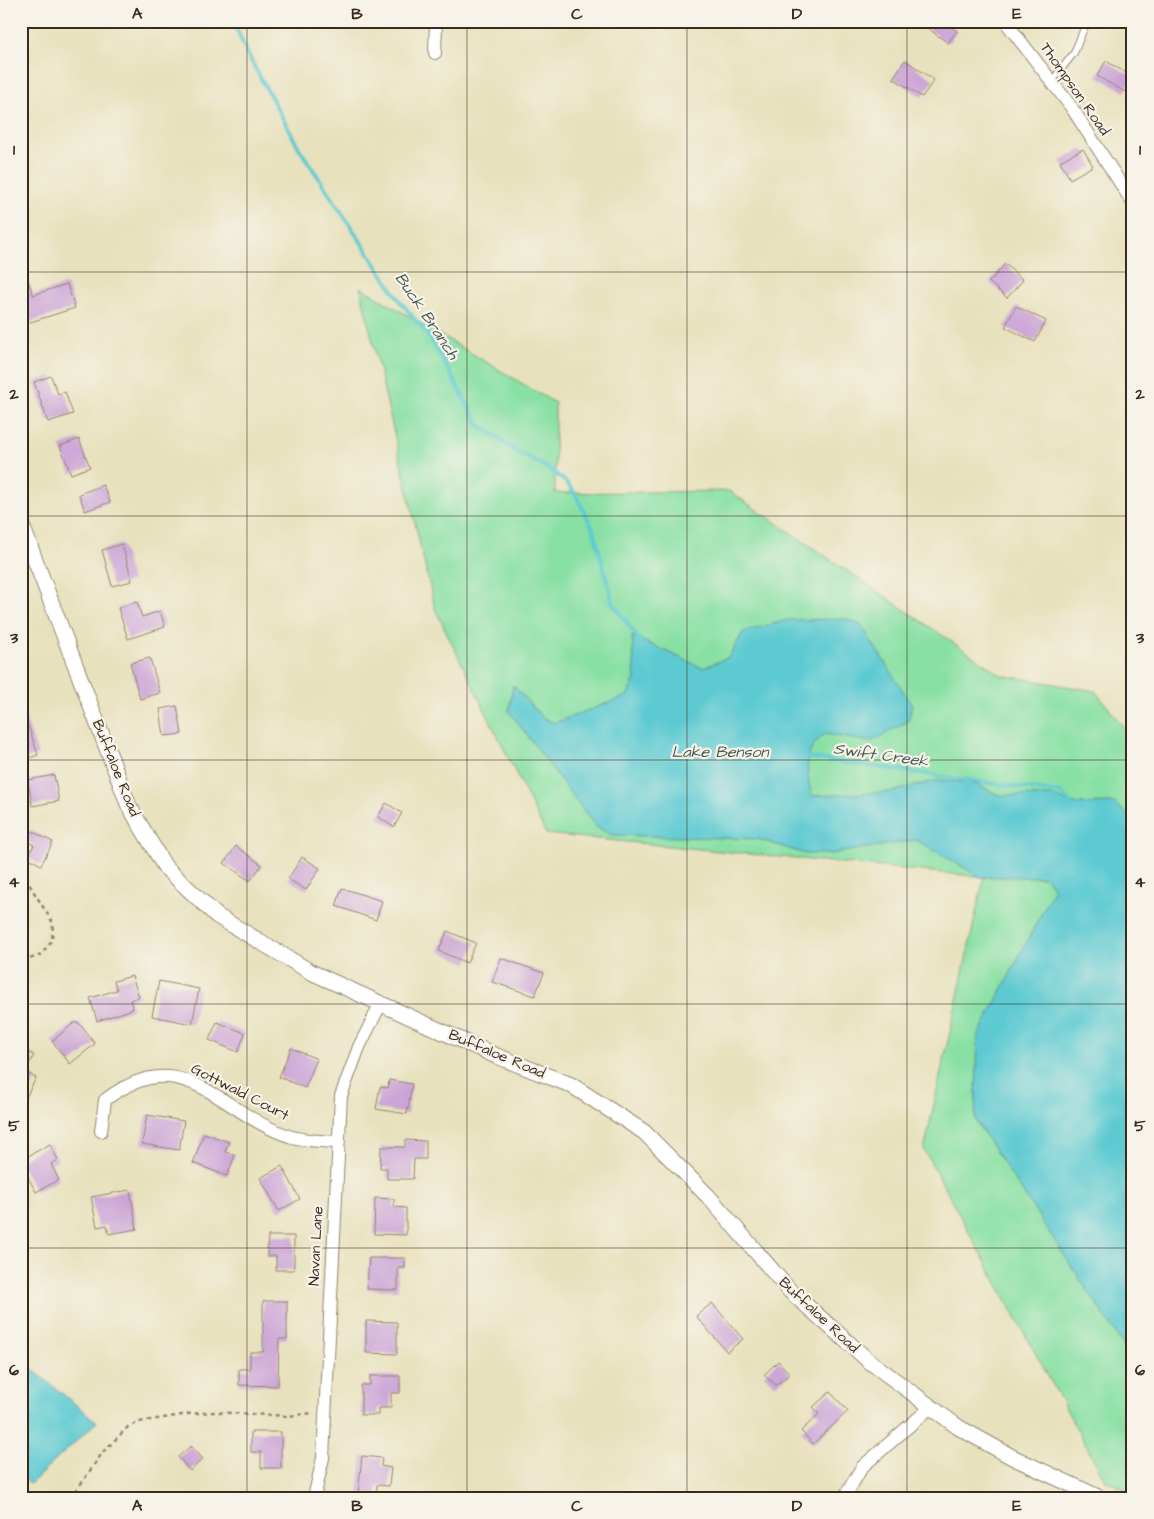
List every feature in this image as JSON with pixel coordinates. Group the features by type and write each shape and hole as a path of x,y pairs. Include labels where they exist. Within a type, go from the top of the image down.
{"street":[{"path":"435,53 436,21"},
{"name":"Thompson Road","path":"1005,21 1072,108 1133,203"},
{"name":"Buffaloe Road","path":"22,524 129,806 165,867 217,916 311,972 494,1055 570,1086 644,1132 708,1196 790,1291 869,1362 958,1427 1012,1457 1100,1498"},
{"name":"Navan Lane","path":"314,1498 322,1465 337,1142 341,1096 358,1047 381,1003"},
{"name":"Gottwald Court","path":"101,1131 105,1100 123,1087 153,1076 186,1080 269,1127 292,1137 337,1142"},
{"path":"844,1498 862,1467 931,1407"}],"lane":[{"path":"1052,81 1074,53 1087,21"}],"path":[{"path":"21,871 53,923 52,940 41,955 21,962"},
{"path":"71,1498 103,1452 128,1427 139,1422 205,1413 289,1416 325,1413"},
{"path":"21,1493 26,1498"}],"green space":[{"path":"360,287 555,403 555,493 729,491 1001,675 1095,691 1133,739 1133,1493 1105,1480 924,1150 984,877 546,834 435,609"}],"water":[{"name":"Lake Benson","path":"847,619 861,625 912,705 908,721 871,742 825,734 818,740 813,747 808,762 808,779 812,796 891,792 939,780 974,783 999,795 1053,796 1070,804 1115,803 1133,820 1133,1366 1121,1341 975,1120 978,1036 1054,889 1046,877 980,877 916,840 830,854 805,854 758,839 612,835 596,827 509,711 513,685 542,717 554,723 627,696 635,679 632,636 703,668 729,657 743,632 787,620"},
{"path":"21,1360 97,1422 30,1484 21,1474"}],"building":[{"path":"918,21 944,21 957,31 948,43"},
{"path":"905,60 934,80 922,97 893,78"},
{"path":"1106,61 1133,77 1125,92 1097,76"},
{"path":"1083,149 1093,166 1070,179 1060,161"},
{"path":"1005,264 1023,280 1007,298 989,282"},
{"path":"21,265 23,265 33,295 67,284 75,308 24,324 21,315"},
{"path":"1016,306 1046,321 1035,342 1005,327"},
{"path":"51,376 58,394 65,392 73,414 48,422 34,382"},
{"path":"79,439 90,467 71,474 60,446"},
{"path":"103,485 110,502 85,511 79,494"},
{"path":"122,544 132,581 112,586 102,550"},
{"path":"137,602 142,617 160,611 165,627 128,639 118,608"},
{"path":"150,658 160,693 140,699 130,663"},
{"path":"177,706 182,734 164,736 160,709"},
{"path":"21,710 23,710 38,755 21,761"},
{"path":"54,775 59,801 32,806 28,780"},
{"path":"386,803 402,813 394,827 378,817"},
{"path":"30,830 53,842 41,865 27,857 34,845 25,840"},
{"path":"236,846 262,865 250,881 224,863"},
{"path":"302,857 320,868 306,890 288,879"},
{"path":"342,888 382,901 376,920 336,906"},
{"path":"447,931 476,943 467,963 439,951"},
{"path":"501,958 544,973 535,996 492,982"},
{"path":"132,976 139,997 130,1000 133,1009 97,1021 90,998 117,990 114,981"},
{"path":"159,981 199,989 192,1024 152,1016"},
{"path":"217,1022 245,1033 238,1052 209,1040"},
{"path":"74,1023 79,1023 95,1044 70,1064 52,1041"},
{"path":"291,1048 317,1059 305,1088 279,1077"},
{"path":"21,1049 34,1055 25,1072 36,1078 21,1107"},
{"path":"389,1080 412,1084 407,1114 376,1109 380,1087 388,1088"},
{"path":"147,1115 184,1121 179,1150 142,1144"},
{"path":"204,1133 229,1142 225,1152 235,1155 227,1176 193,1163"},
{"path":"405,1140 426,1141 426,1159 414,1159 413,1179 387,1179 387,1168 380,1168 381,1147 405,1147"},
{"path":"50,1144 58,1160 51,1164 59,1180 36,1192 21,1164 21,1160"},
{"path":"282,1166 300,1199 279,1211 260,1178"},
{"path":"130,1190 137,1229 109,1234 107,1225 97,1227 91,1197"},
{"path":"375,1198 394,1199 394,1207 406,1208 406,1235 374,1234"},
{"path":"268,1236 294,1236 294,1270 276,1270 276,1256 267,1256"},
{"path":"369,1258 405,1258 405,1268 398,1268 398,1290 367,1289"},
{"path":"263,1301 287,1301 287,1339 279,1339 278,1386 239,1385 239,1369 250,1369 250,1352 263,1352"},
{"path":"712,1303 743,1339 727,1352 696,1316"},
{"path":"366,1321 397,1322 397,1354 366,1353"},
{"path":"778,1361 790,1374 776,1385 764,1375"},
{"path":"370,1376 400,1376 400,1393 391,1393 391,1408 378,1408 378,1415 361,1415 361,1385 370,1385"},
{"path":"830,1392 848,1411 813,1444 801,1431 819,1414 813,1407"},
{"path":"251,1432 281,1432 281,1468 261,1468 261,1452 251,1452"},
{"path":"191,1446 203,1459 190,1471 178,1457"},
{"path":"362,1456 382,1458 381,1466 391,1468 389,1486 377,1485 376,1495 358,1493"}],"waterway":[{"name":"Buck Branch","path":"233,21 248,55 299,148 400,301 431,339 479,425 513,449 551,470 567,483 576,495 594,531 613,603 640,641"},
{"name":"Swift Creek","path":"805,757 1061,793 1072,806"}]}
